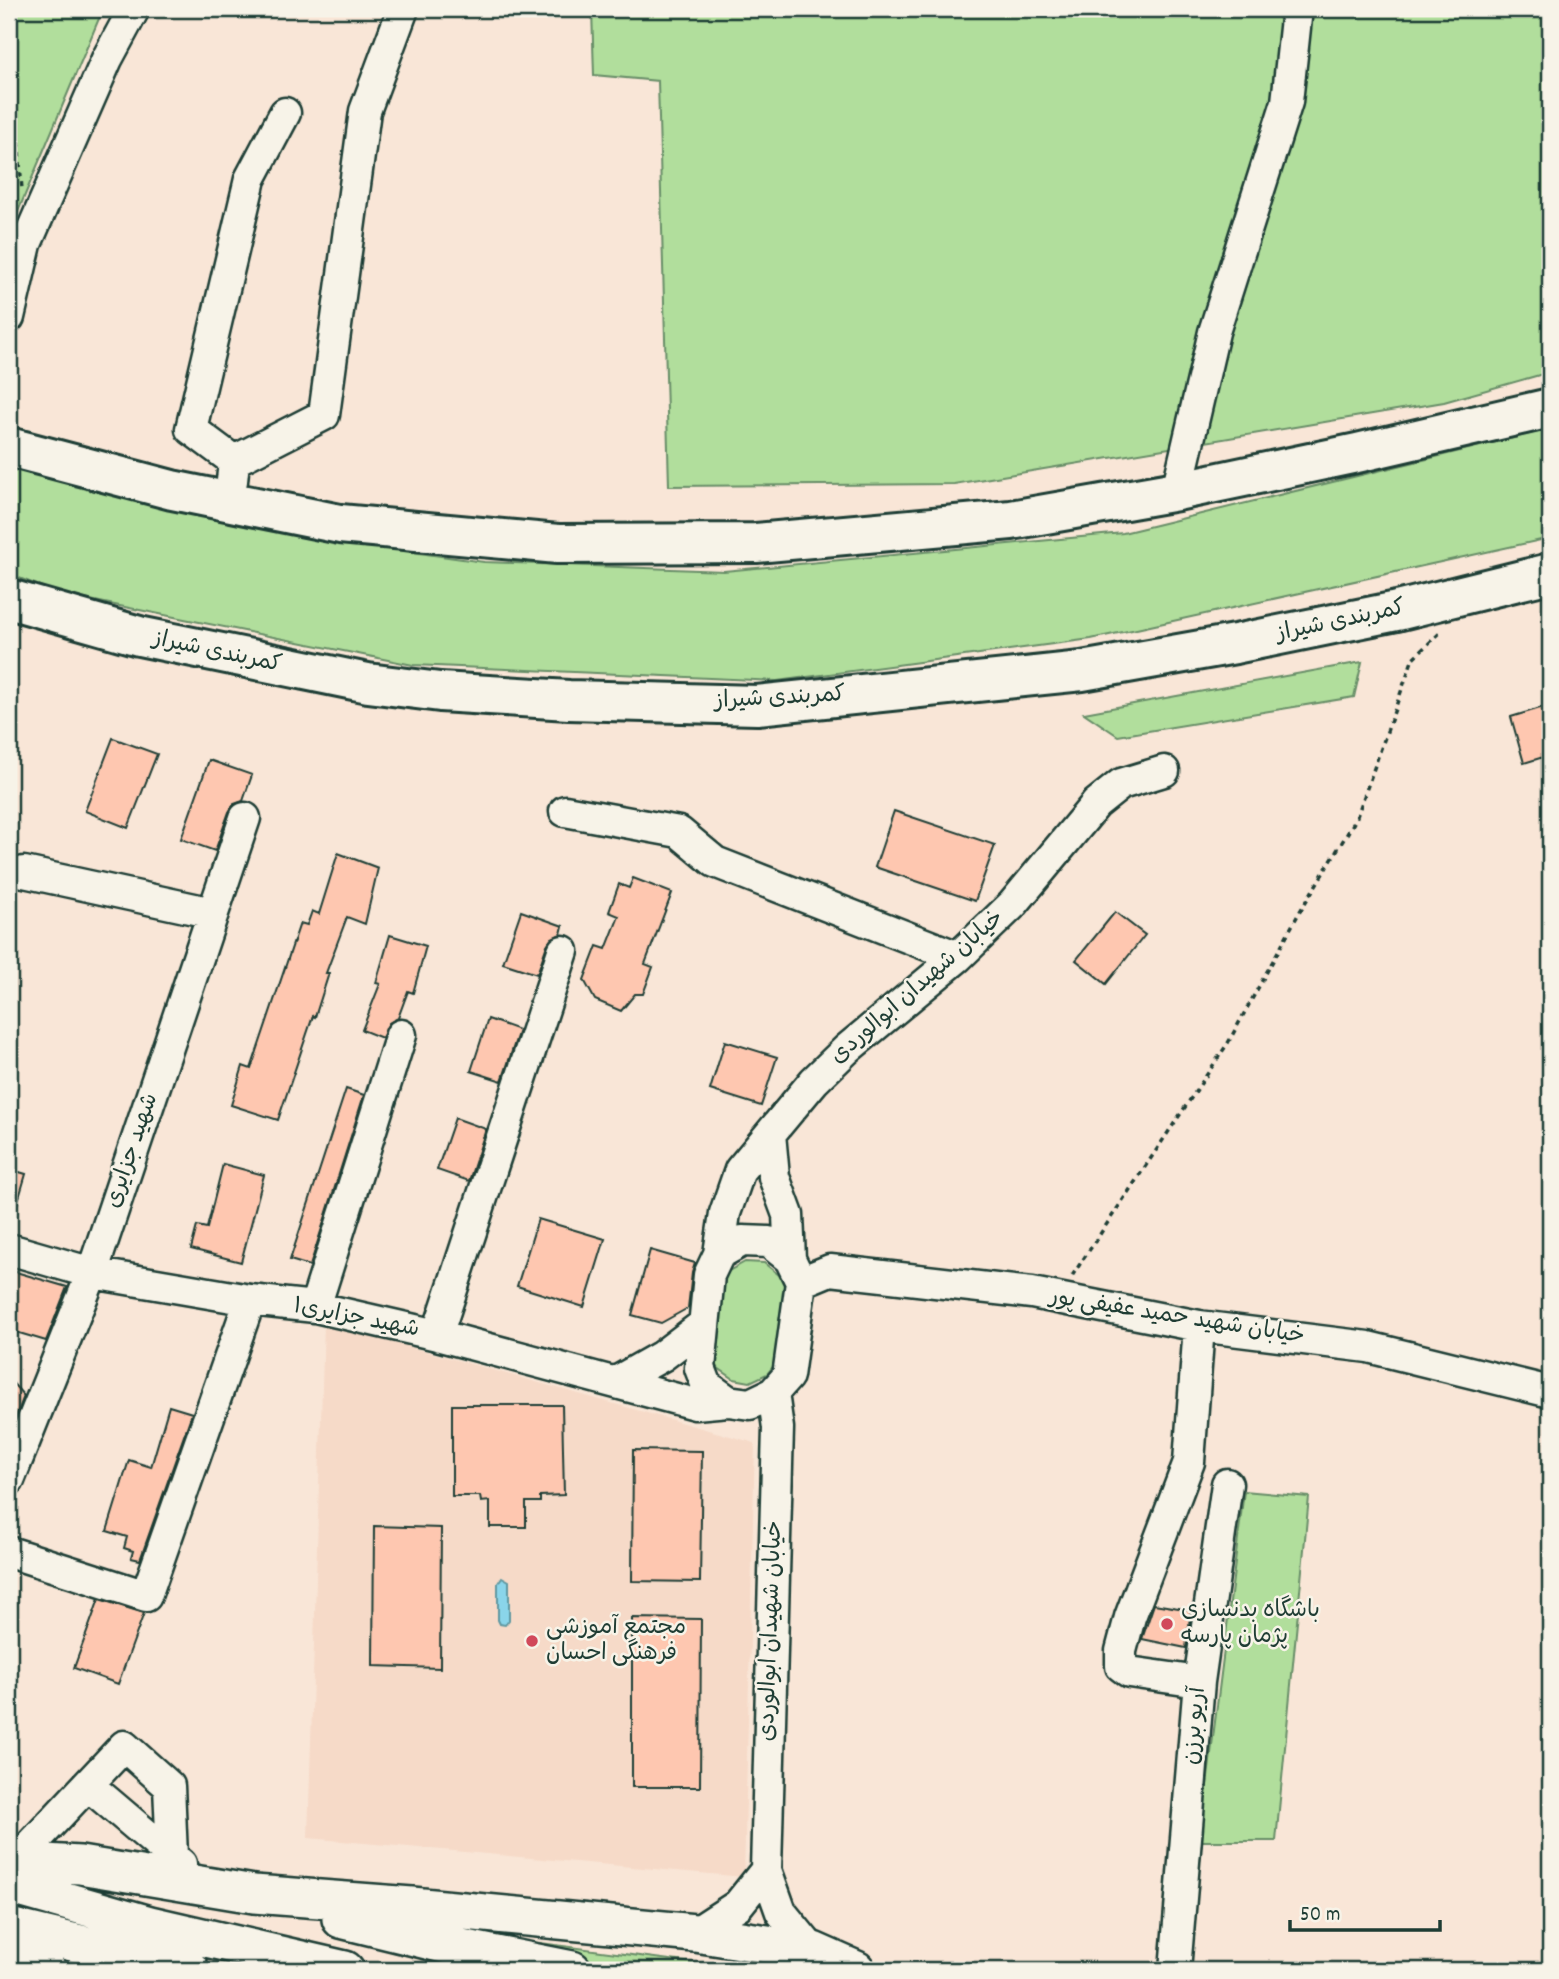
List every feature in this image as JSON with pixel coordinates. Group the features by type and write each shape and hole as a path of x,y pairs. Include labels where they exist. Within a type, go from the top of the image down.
{"highway":[{"path":"9,447 172,490 340,524 558,544 742,543 1010,520 1177,491 1550,408"},
{"name":"کمربندی شیراز","path":"9,599 139,636 368,683 440,692 569,700 757,705 1082,671 1235,645 1397,611 1550,573"}],"main road":[{"path":"11,1869 80,1865 254,1894 695,1933 813,1951 856,1970"},
{"path":"11,1869 145,1942 190,1970"},
{"path":"254,1894 316,1913 456,1947 572,1970"},
{"path":"9,1927 145,1942 345,1970"}],"street":[{"path":"9,317 26,244 107,59 134,9"},
{"path":"234,461 324,415 365,111 402,9"},
{"path":"1177,491 1214,332 1287,102 1297,9"},
{"path":"234,461 191,429 250,179 285,113"},
{"path":"229,501 234,461"},
{"name":"خیابان شهیدان ابوالوردی","path":"728,1401 707,1385 700,1368 709,1275 719,1254 725,1213 740,1170 814,1081 958,957 1013,904 1096,804 1121,784 1164,771"},
{"path":"565,811 679,832 715,862 958,957"},
{"name":"شهید جزایری","path":"9,1480 92,1273 245,818"},
{"path":"24,872 213,913"},
{"path":"437,1335 563,951"},
{"path":"315,1307 401,1035"},
{"path":"770,1134 774,1177 788,1215 796,1271 788,1376 773,1393"},
{"path":"719,1254 742,1241 769,1242 796,1271"},
{"name":"شهید جزایری۱","path":"9,1249 92,1273 250,1300 315,1307 437,1335 695,1404 728,1401 750,1404 773,1393"},
{"name":"خیابان شهید حمید عفیفی پور","path":"796,1271 830,1270 1032,1293 1199,1326 1368,1347 1550,1392"},
{"path":"9,1552 146,1597 250,1300"},
{"path":"616,1382 662,1356 704,1324"},
{"path":"1199,1326 1189,1462 1130,1617 1121,1651 1121,1666 1129,1672 1199,1682"},
{"name":"خیابان شهیدان ابوالوردی","path":"773,1393 778,1428 765,1870 781,1912 813,1951"},
{"name":"آریو برزن","path":"1175,1970 1199,1682 1227,1484"},
{"path":"11,1869 124,1746 169,1786 172,1856"},
{"path":"88,1785 209,1887"},
{"path":"695,1933 738,1905 765,1870"}],"path":[{"path":"9,125 18,138 22,191"},
{"path":"1058,1298 1228,1043 1264,974 1356,818 1413,658 1443,630"}],"shaded area":[{"name":"مجتمع آموزشی فرهنگی احسان","path":"324,1323 755,1443 744,1877 308,1838"}],"green space":[{"path":"9,9 103,9 9,233"},
{"path":"592,9 1550,9 1550,372 1444,402 954,484 669,486 658,81 594,75"},
{"path":"1550,429 1550,538 1091,639 777,681 413,665 60,594 9,574 9,466 69,483 296,536 484,562 724,571 1123,533"},
{"path":"1362,662 1354,697 1118,736 1084,713"},
{"path":"745,1262 764,1263 779,1275 788,1293 778,1361 767,1374 750,1382 734,1379 718,1368 713,1356 720,1288 727,1272"},
{"path":"1244,1491 1309,1497 1276,1841 1200,1841"},
{"path":"432,1929 724,1967 718,1970 605,1970 590,1962"}],"water":[{"path":"502,1577 509,1581 509,1620 505,1625 498,1620 498,1583"}],"building":[{"path":"1550,705 1550,755 1524,763 1511,717"},
{"path":"113,738 157,754 128,828 85,811"},
{"path":"209,760 252,775 243,801 234,804 229,812 215,851 181,839"},
{"path":"894,811 995,845 975,901 875,867"},
{"path":"338,853 378,868 365,924 347,917 278,1120 231,1105 243,1066 251,1069 300,923 307,925 312,911 319,914"},
{"path":"633,878 672,893 645,964 653,967 643,994 635,994 621,1011 595,1000 584,980 597,946 606,949 619,916 609,912 619,884 629,888"},
{"path":"521,911 563,926 561,934 552,938 547,945 537,974 503,963"},
{"path":"1115,912 1145,935 1106,984 1076,960"},
{"path":"390,935 426,946 413,993 408,991 398,1018 389,1023 382,1038 362,1030 380,984 376,983"},
{"path":"488,1019 519,1030 502,1081 471,1071"},
{"path":"725,1041 777,1057 761,1106 710,1090"},
{"path":"346,1089 364,1095 310,1266 290,1260"},
{"path":"455,1118 486,1129 469,1181 437,1170"},
{"path":"223,1164 264,1175 241,1262 191,1249 197,1226 207,1228"},
{"path":"9,1169 26,1174 13,1218 9,1217"},
{"path":"538,1219 605,1239 584,1307 517,1286"},
{"path":"650,1250 695,1263 688,1308 661,1323 632,1315"},
{"path":"9,1270 67,1287 46,1341 9,1330"},
{"path":"9,1379 24,1396 9,1434"},
{"path":"452,1405 562,1405 564,1495 540,1496 540,1502 526,1502 526,1527 490,1527 490,1501 481,1502 480,1496 452,1496"},
{"path":"169,1406 192,1413 140,1560 131,1558 133,1551 124,1548 127,1537 107,1531 129,1460 151,1467"},
{"path":"633,1450 702,1451 700,1582 632,1581"},
{"path":"374,1526 441,1528 440,1668 373,1666"},
{"path":"99,1599 144,1613 118,1684 74,1668"},
{"name":"باشگاه بدنسازی پژمان پارسه","path":"1154,1604 1191,1610 1186,1648 1142,1639"},
{"path":"632,1618 701,1619 700,1787 632,1787"}],"place":[{"name":"باشگاه بدنسازی پژمان پارسه","path":"1167,1624"},
{"name":"مجتمع آموزشی فرهنگی احسان","path":"532,1641"}]}
